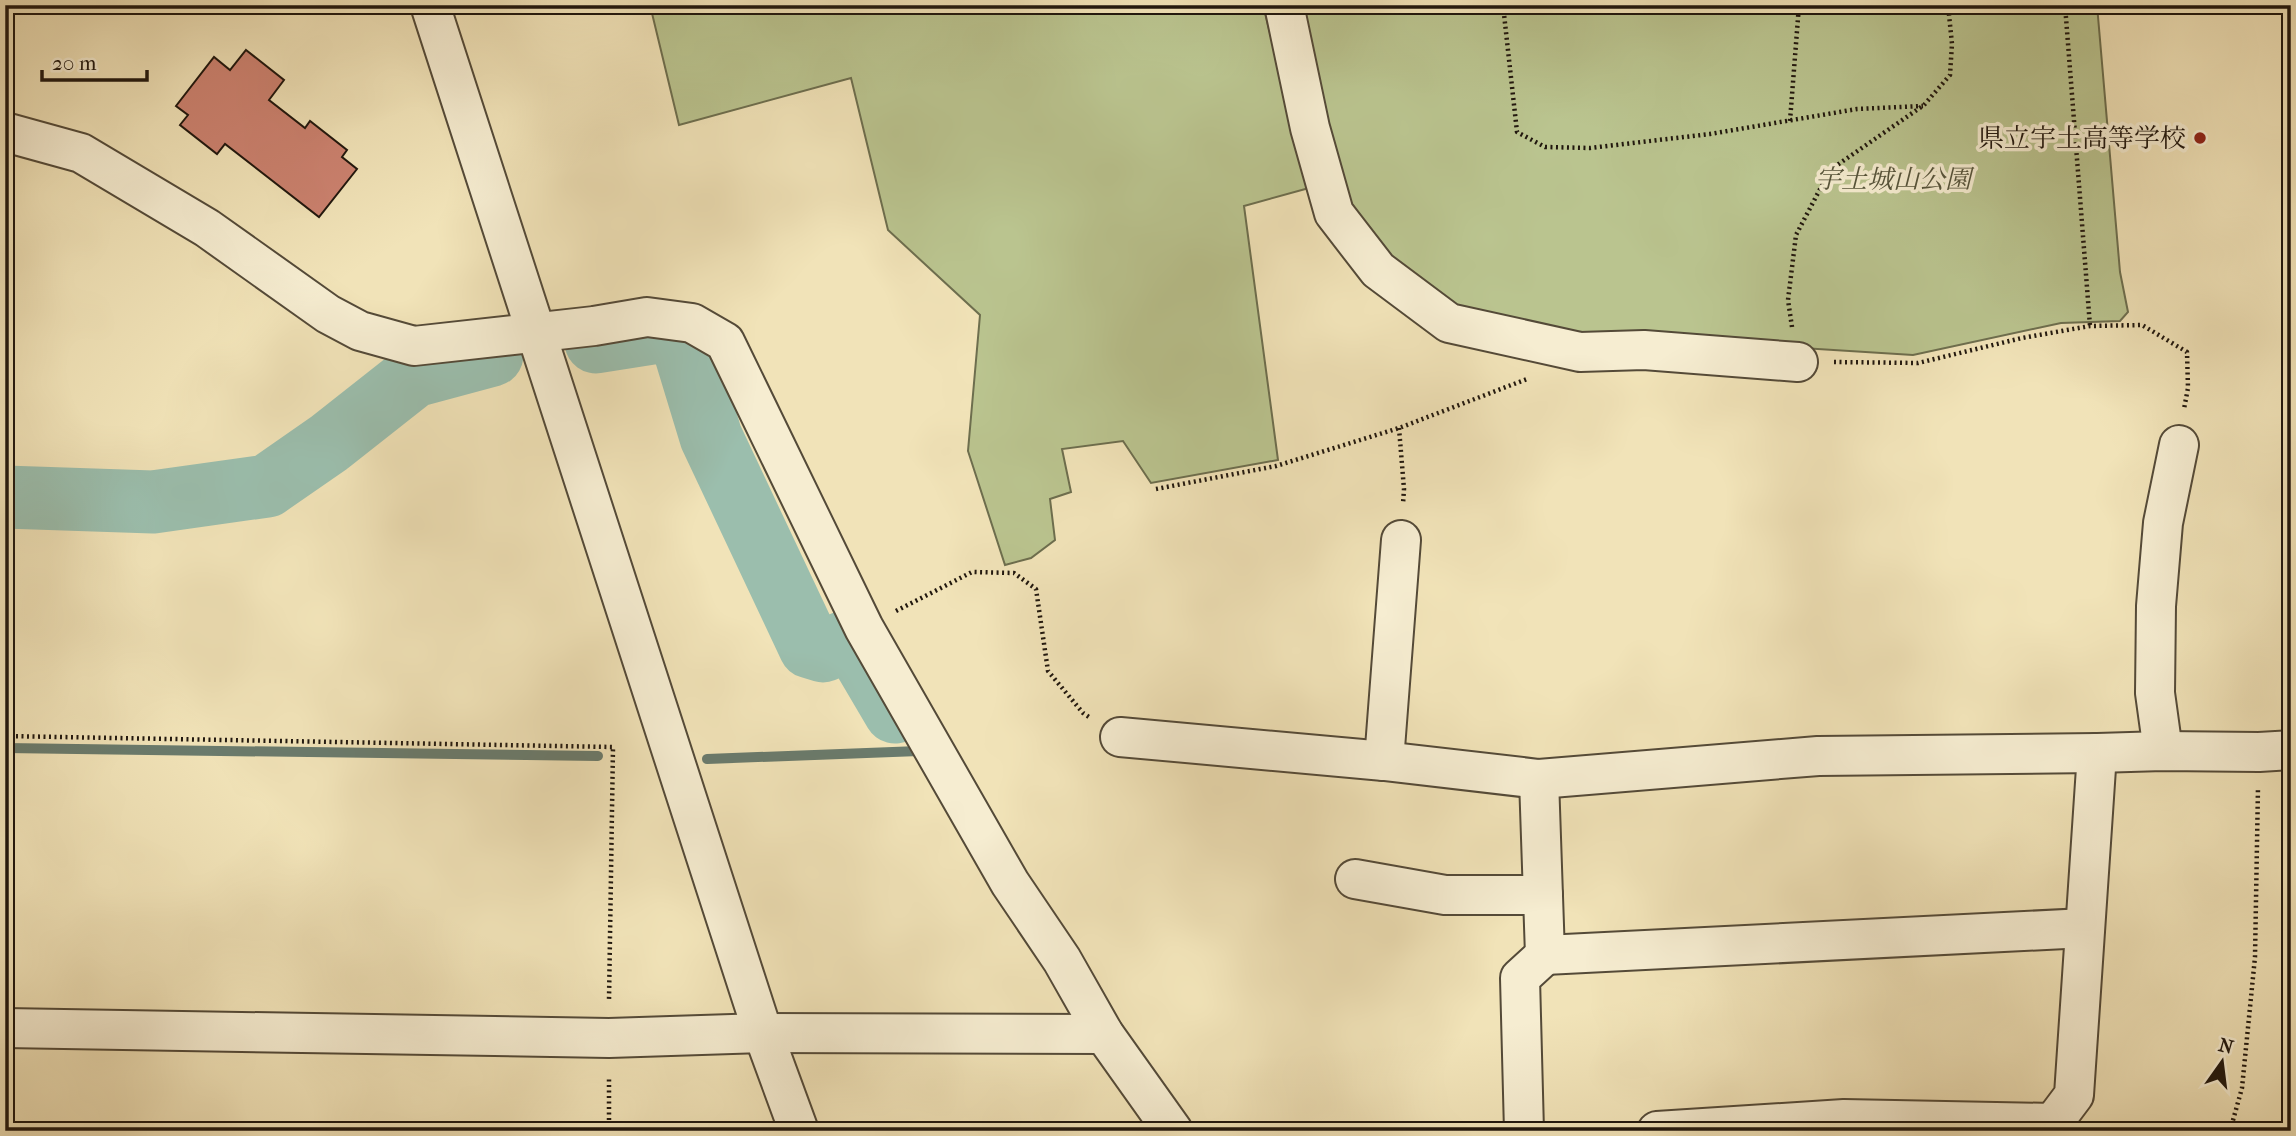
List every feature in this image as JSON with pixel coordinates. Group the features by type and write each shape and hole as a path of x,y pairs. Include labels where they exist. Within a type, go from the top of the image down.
{"street":[{"path":"429,5 763,1034 799,1131"},
{"path":"1284,5 1310,128 1334,213 1378,270 1449,323 1580,352 1644,350 1798,362"},
{"path":"5,132 81,153 207,228 328,314 360,331 414,346 647,317 692,323 726,342 864,628 1010,883 1062,960 1104,1034 1173,1131"},
{"path":"2163,751 2155,693 2156,606 2163,523 2179,445"},
{"path":"1384,761 1401,540"},
{"path":"1120,737 1384,761 1539,779 1818,756 2275,751"},
{"path":"1657,1131 2053,1122 2074,1095 2097,753"},
{"path":"1539,779 1545,955"},
{"path":"1355,879 1445,895 1543,895"},
{"path":"1524,1131 1520,978 1545,955 2085,928"},
{"path":"5,1028 609,1038 763,1034 1104,1034"}],"path":[{"path":"1503,5 1517,132 1545,147 1603,146 1710,134 1857,109 1924,106"},
{"path":"1790,121 1799,5"},
{"path":"1918,5 1948,7 1952,44 1950,75 1924,106 1830,170 1796,235 1788,300 1798,362 1918,363 2022,338 2090,326 2141,325 2187,352 2188,388 2179,445"},
{"path":"2065,5 2090,326"},
{"path":"1156,489 1276,466 1399,428 1536,376"},
{"path":"1399,428 1404,489 1401,540"},
{"path":"864,628 972,572 1014,573 1036,589 1048,671 1083,713 1120,737"},
{"path":"5,736 613,747 609,1131"},
{"path":"2230,1131 2242,1088 2275,751"}],"green space":[{"path":"650,5 1263,5 1309,188 1244,206 1278,460 1151,483 1123,441 1062,449 1071,492 1050,499 1055,540 1031,558 1005,565 968,451 980,315 888,230 851,78 679,125"},
{"name":"宇土城山公園","path":"1290,5 2097,5 2120,272 2128,312 2120,321 2061,323 1913,355 1597,335 1453,310 1386,254 1337,182"}],"building":[{"path":"5,5 21,5 5,21"},
{"path":"246,50 284,80 269,100 305,128 310,121 347,150 342,157 357,169 319,217 225,144 217,154 180,125 188,115 176,106 214,57 230,70"}],"waterway":[{"path":"596,342 666,331 683,345 711,437 810,647 823,651 852,639 895,712"},
{"path":"5,497 153,502 267,486 329,443 414,376 492,355"},
{"path":"5,748 598,756"},
{"path":"707,759 919,751"}],"place":[{"name":"県立宇土高等学校","path":"2200,138"}]}
